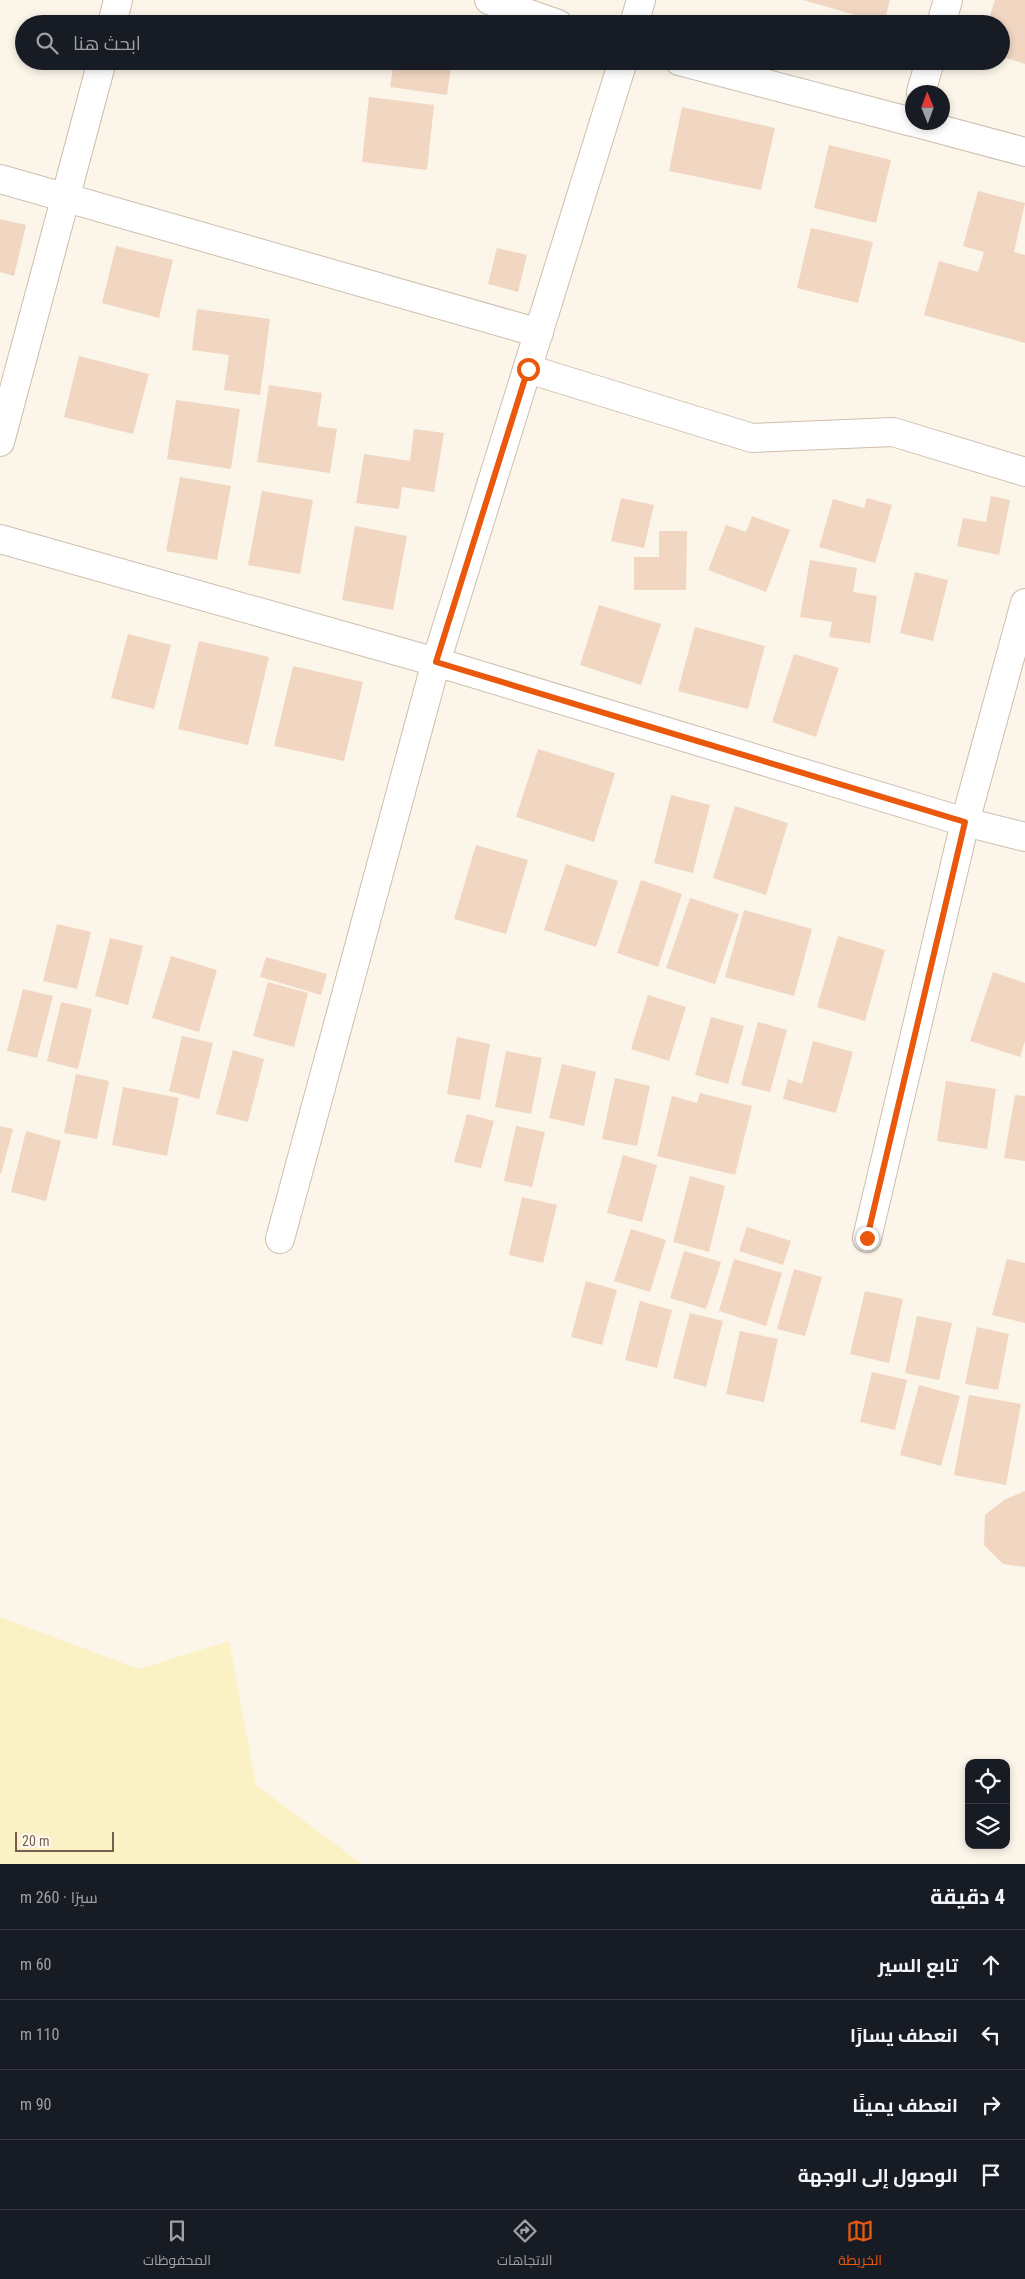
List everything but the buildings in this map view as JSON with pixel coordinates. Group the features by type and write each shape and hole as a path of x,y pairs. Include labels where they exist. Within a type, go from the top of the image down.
{"street":[{"path":"114,15 118,0"},
{"path":"488,0 532,15"},
{"path":"637,15 641,0"},
{"path":"944,15 948,0"},
{"path":"0,442 100,70"},
{"path":"280,1239 436,662 620,70"},
{"path":"713,70 905,120"},
{"path":"923,85 927,70"},
{"path":"942,130 1025,152"},
{"path":"0,179 66,196 539,333"},
{"path":"528,369 752,438 893,432 1025,472"},
{"path":"0,539 436,662 965,822 1025,837"},
{"path":"867,1238 965,822 1025,603"}],"sand":[{"path":"0,1617 139,1669 229,1641 256,1785 362,1864 0,1864"}],"route":[{"path":"528,369 436,662 965,822 867,1238"}]}
